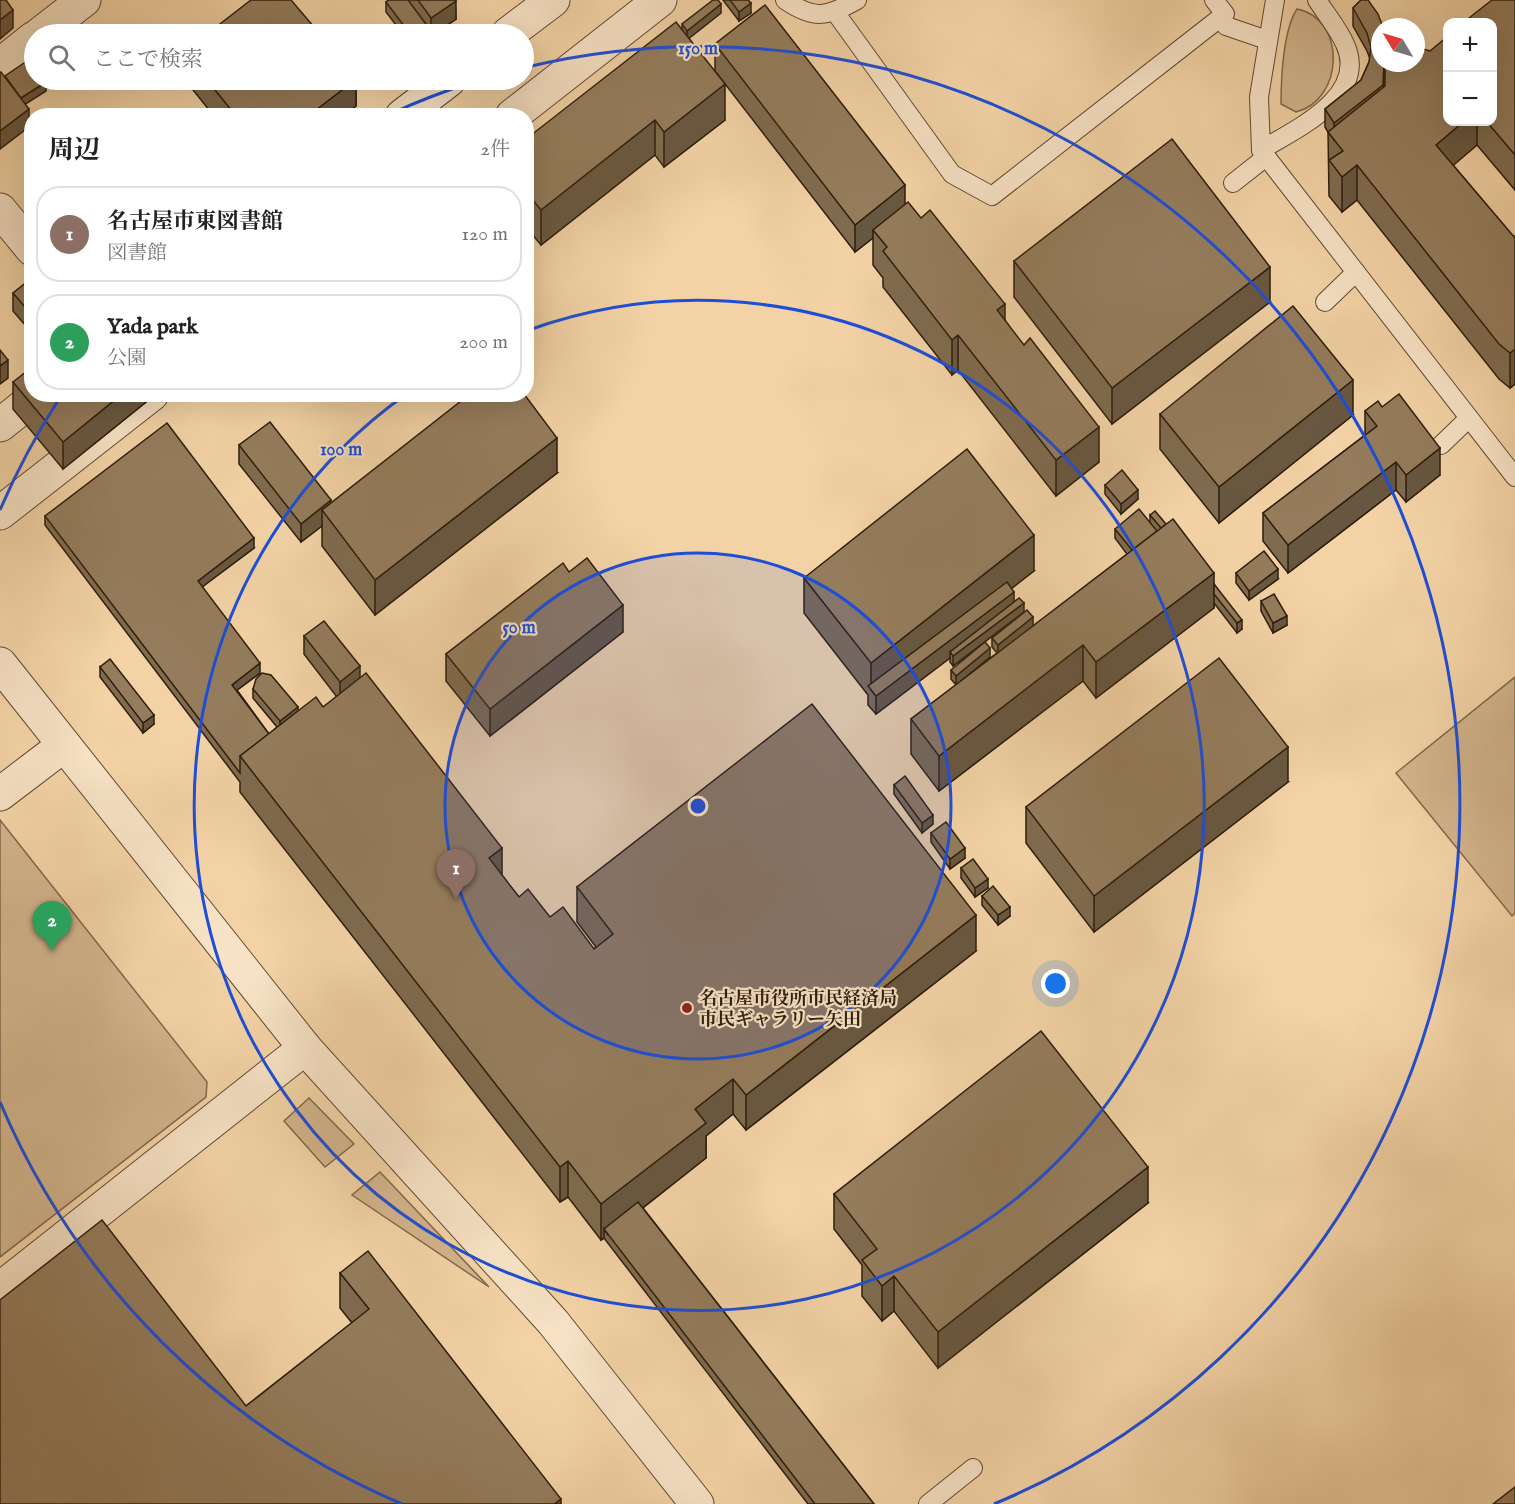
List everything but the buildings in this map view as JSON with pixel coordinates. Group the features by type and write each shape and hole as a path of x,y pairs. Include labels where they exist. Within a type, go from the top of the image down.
{"street":[{"path":"53,24 84,0"},
{"path":"521,24 553,0"},
{"path":"522,108 660,0"},
{"path":"0,65 24,46"},
{"path":"412,108 436,90"},
{"path":"0,210 24,239"},
{"path":"0,424 29,402"},
{"path":"0,513 142,402"},
{"path":"0,664 305,1048 553,1322 697,1504"},
{"path":"0,795 63,746"},
{"path":"0,1289 305,1048"}],"lane":[{"path":"784,0 804,13 835,12 857,0"},
{"path":"835,12 952,174 992,196 1225,14 1214,0"},
{"path":"1275,0 1259,97 1264,154 1515,477"},
{"path":"1233,183 1264,154 1337,98 1345,86 1350,71 1345,43 1317,0"},
{"path":"1220,18 1226,26 1267,40"},
{"path":"1325,302 1356,272"},
{"path":"1441,445 1469,418"},
{"path":"928,1504 973,1468"}],"shaded area":[{"path":"1297,9 1313,16 1325,28 1331,43 1333,60 1331,77 1323,92 1312,105 1296,112 1281,104 1282,68 1286,42 1292,18"},
{"path":"1515,677 1515,913 1512,916 1396,773"},
{"path":"0,820 207,1082 206,1097 0,1257"},
{"path":"309,1098 354,1144 325,1167 284,1121"},
{"path":"380,1172 489,1287 352,1195"}],"place":[{"name":"名古屋市東図書館","path":"456,899"},
{"name":"Yada park","path":"52,951"},
{"name":"名古屋市役所市民経済局 市民ギャラリー矢田","path":"687,1008"}]}
